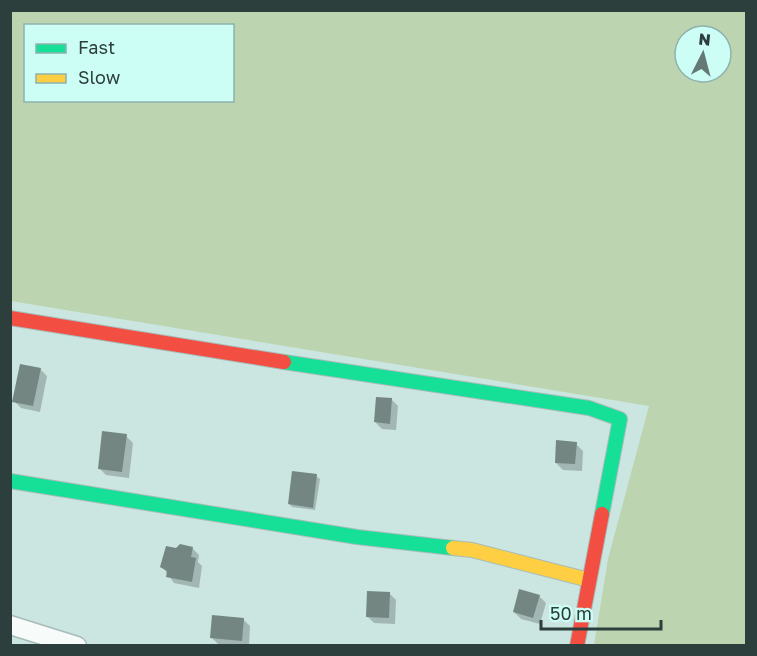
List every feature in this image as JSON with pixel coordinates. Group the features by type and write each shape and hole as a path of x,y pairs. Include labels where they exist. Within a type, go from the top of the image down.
{"street":[{"path":"10,318 170,345 589,408 620,419 577,645"},
{"path":"10,481 357,537 472,550 589,580"},
{"path":"10,625 77,645"}],"green space":[{"path":"10,11 746,11 746,645 594,645 608,559 649,406 11,301"}],"building":[{"path":"20,364 41,368 33,406 12,402"},
{"path":"376,397 392,398 390,424 374,422"},
{"path":"102,431 127,434 122,472 98,469"},
{"path":"556,440 577,442 575,464 555,463"},
{"path":"292,471 317,474 313,508 288,504"},
{"path":"180,544 193,547 191,557 196,558 192,582 166,577 167,571 160,567 166,546 176,548"},
{"path":"519,589 540,595 533,618 513,612"},
{"path":"367,591 390,592 389,618 366,617"},
{"path":"212,615 244,618 242,641 210,638"}],"traffic: fast":[{"path":"284,362 589,408 620,419 602,514"},
{"path":"10,481 357,537 453,548"}],"traffic: slow":[{"path":"453,548 472,550 589,580"}],"traffic: jam":[{"path":"10,318 284,362"},
{"path":"577,646 602,514"}]}
